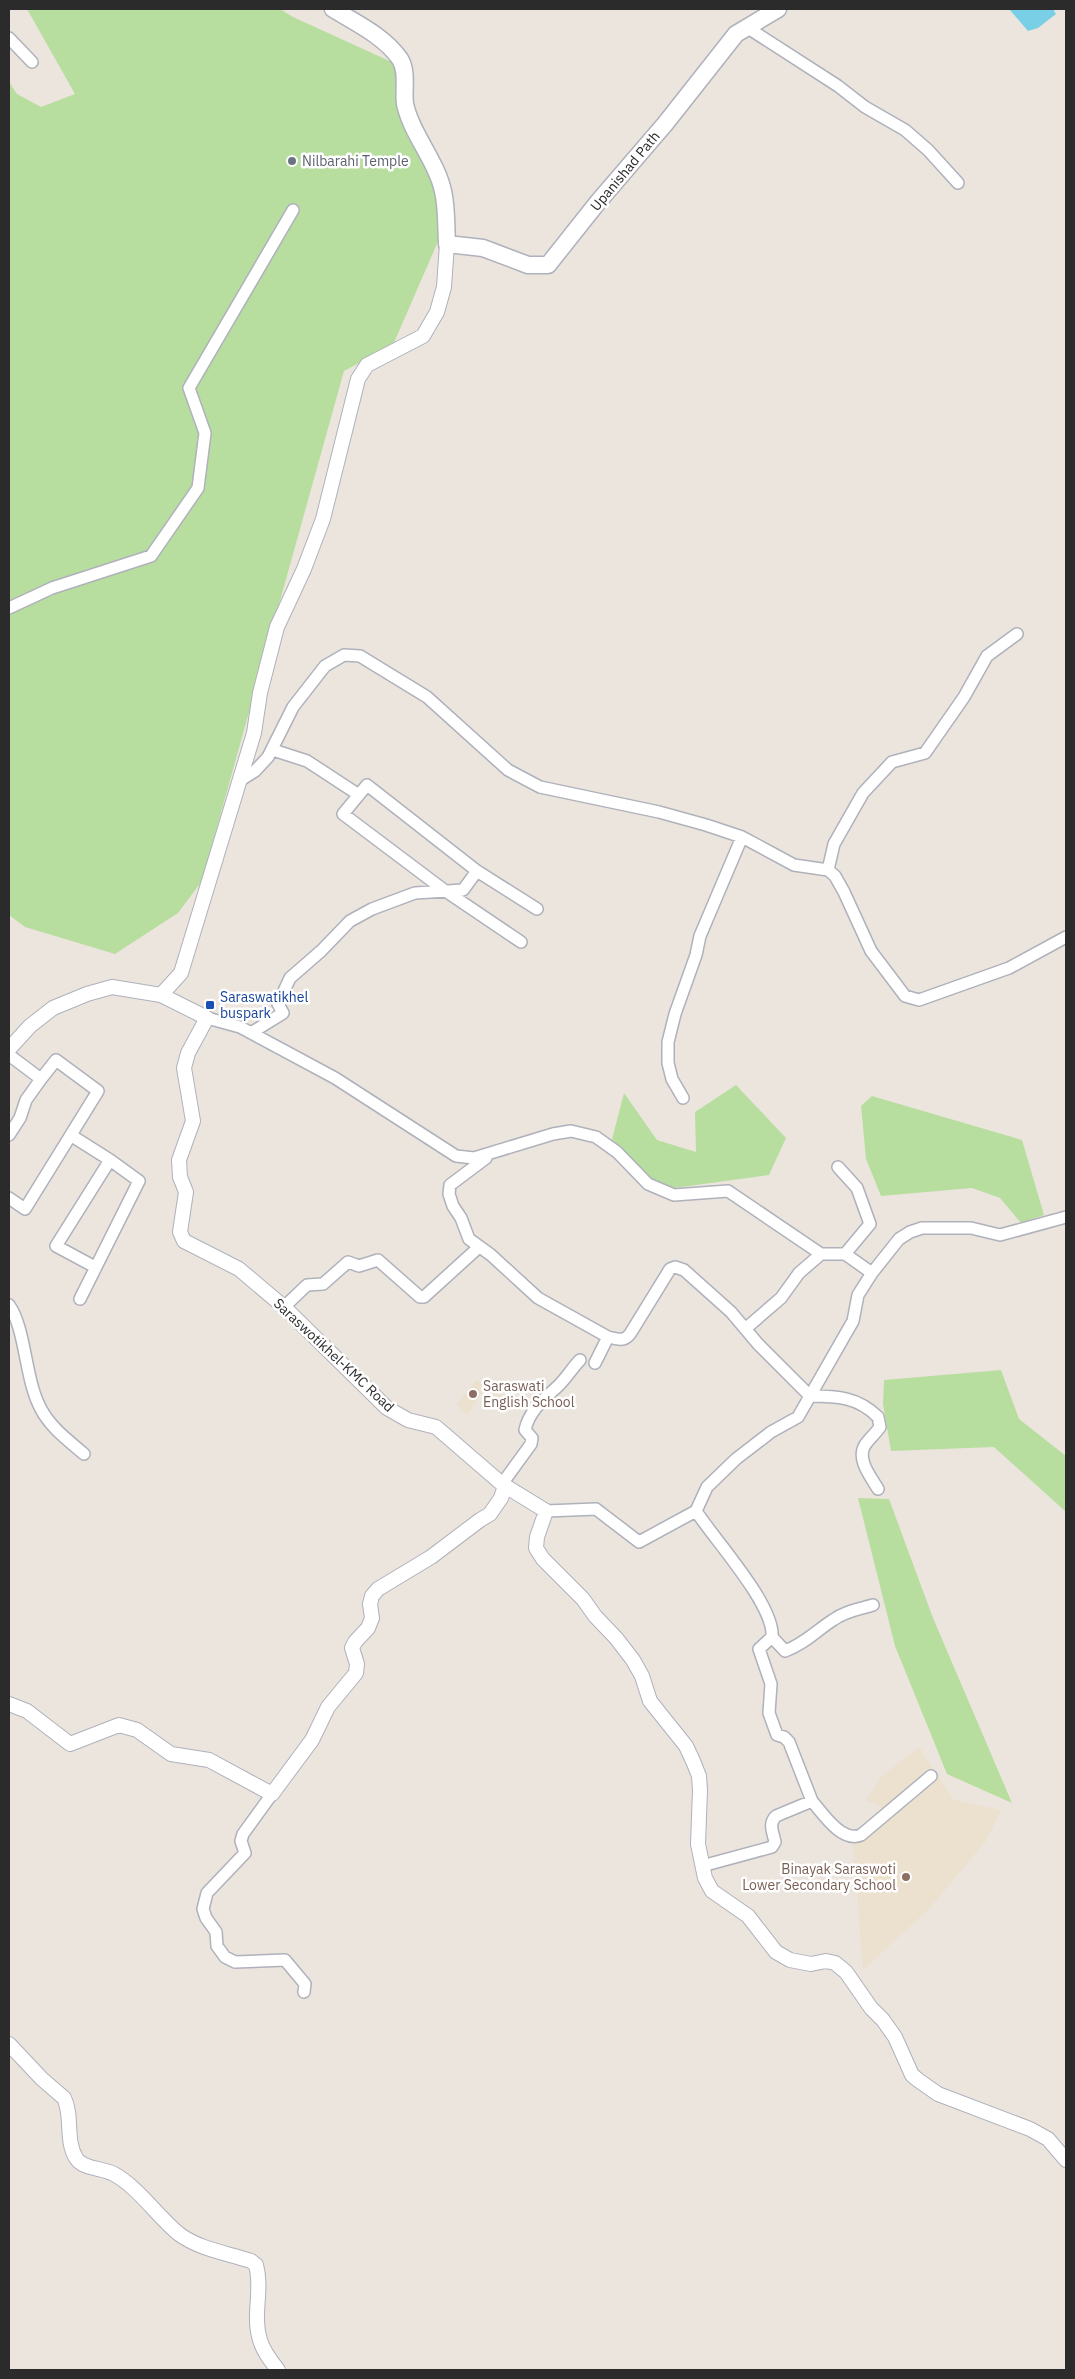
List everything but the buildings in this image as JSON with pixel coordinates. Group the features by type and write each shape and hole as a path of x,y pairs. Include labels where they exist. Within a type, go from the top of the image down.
{"main road":[{"path":"333,9 379,37 401,60 405,81 405,102 412,126 425,148 443,190 447,244"},
{"name":"Upanishad Path","path":"447,244 483,248 528,265 548,265 598,202 671,117 736,34 778,9"}],"street":[{"path":"748,28 838,86 865,107 905,130 928,150 958,183"},
{"path":"9,38 32,62"},
{"path":"9,608 52,588 151,556 198,488 205,433 189,388 293,210"},
{"path":"161,996 181,972 254,734 260,693 277,627 304,569 323,519 358,379 367,365 423,336 437,312 444,287 447,244"},
{"path":"828,870 834,844 863,793 892,762 925,753 939,736 964,697 986,656 1017,634"},
{"path":"239,781 255,771 273,750 293,707 325,666 344,655 360,656 427,697 508,770 540,787 659,812 742,837 794,865 828,870 835,876 844,892 871,950 905,996 919,1000 1010,968 1066,937"},
{"path":"273,750 307,761 359,795"},
{"path":"521,942 444,890 343,814 367,785 477,871 537,909"},
{"path":"683,1098 672,1079 668,1063 670,1033 696,955 700,936 742,837"},
{"path":"251,1033 283,1013 278,1004 290,978 321,952 350,921 372,909 415,893 463,890 477,871"},
{"path":"9,1049 30,1026 53,1008 87,994 112,987 161,996 207,1018 251,1033 335,1078 456,1156 474,1158 553,1134 571,1131 596,1137 618,1152 648,1184 674,1195 728,1191 821,1254 845,1254 872,1273"},
{"name":"Saraswotikhel-KMC Road","path":"207,1018 188,1053 184,1068 193,1121 179,1160 180,1177 186,1192 180,1232 184,1241 239,1269 284,1308 387,1408 408,1420 436,1428 503,1485 546,1511"},
{"path":"9,1056 41,1079"},
{"path":"9,1135 20,1118 26,1100 56,1060 98,1091 72,1136 25,1209 9,1198"},
{"path":"72,1136 139,1181 80,1299"},
{"path":"487,1154 486,1159 450,1185 449,1194 453,1206 467,1236 538,1298 608,1337 621,1340 627,1339 670,1269 674,1267 684,1270 731,1312 798,1386 810,1396 841,1396 858,1402 878,1417 880,1427 864,1446 862,1457 866,1469 878,1489"},
{"path":"95,1267 56,1246 110,1160"},
{"path":"838,1167 857,1188 870,1224 845,1254"},
{"path":"1066,1217 1000,1235 971,1228 922,1228 910,1232 899,1239 872,1273 858,1295 853,1321 798,1417 771,1432 736,1459 707,1487 696,1512 639,1542 596,1509 546,1511 537,1537 536,1548 544,1559 583,1599 633,1660 642,1676 650,1701 686,1746 699,1776 698,1844 705,1878 712,1891 748,1916 776,1952 790,1960 812,1964 826,1961 835,1963 846,1972 871,2008 883,2020 895,2037 912,2075 918,2080 938,2094 1030,2129 1048,2139 1066,2160"},
{"path":"284,1308 307,1285 323,1284 348,1262 359,1266 378,1260 420,1297 424,1297 479,1247"},
{"path":"745,1329 781,1298 799,1273 821,1254"},
{"path":"9,1305 16,1321 41,1410 58,1431 84,1454"},
{"path":"595,1363 608,1337"},
{"path":"304,1992 305,1984 286,1960 247,1963 234,1962 225,1956 217,1946 216,1932 206,1918 203,1909 207,1893 245,1853 241,1841 243,1834 312,1740 328,1707 356,1673 357,1664 352,1648 368,1628 372,1618 370,1604 372,1596 386,1583 431,1557 490,1514 500,1498 503,1485 531,1444 532,1438 525,1430 537,1406 547,1394 558,1387 580,1360"},
{"path":"696,1512 712,1535 726,1549 755,1592 767,1616 772,1637 785,1652 802,1645 833,1620 850,1611 873,1605"},
{"path":"772,1637 759,1650 771,1684 769,1713 777,1735 784,1737 789,1742 812,1801 830,1822 849,1836 856,1837 862,1835 931,1776"},
{"path":"9,1704 26,1711 70,1744 119,1726 136,1730 171,1754 209,1760 272,1794"},
{"path":"702,1866 772,1847 775,1842 771,1824 773,1820 812,1801"},
{"path":"9,2044 42,2079 64,2098 70,2140 76,2158 80,2162 103,2169 122,2179 180,2234 196,2244 251,2261 256,2265 260,2287 257,2329 260,2342 278,2370"}],"shaded area":[{"name":"Saraswati English School","path":"501,1377 509,1383 499,1399 484,1390 467,1415 456,1405 476,1380 491,1389"},
{"name":"Binayak Saraswoti Lower Secondary School","path":"919,1747 954,1800 1001,1810 986,1841 929,1909 863,1970 853,1845 882,1808 866,1800 881,1777"}],"green space":[{"path":"27,9 280,9 293,17 396,64 425,131 446,223 393,345 344,371 202,881 178,913 115,954 25,927 9,915 9,82 17,94 41,107 75,94"},
{"path":"736,1085 786,1138 769,1175 674,1188 651,1179 612,1139 624,1093 657,1140 696,1152 695,1112"},
{"path":"872,1096 1022,1140 1044,1215 1021,1223 1000,1198 972,1188 881,1196 866,1159 861,1106"},
{"path":"1001,1370 1019,1419 1066,1456 1066,1512 994,1447 891,1451 883,1404 884,1380"},
{"path":"858,1498 889,1499 933,1618 1012,1803 947,1774 895,1646"}],"water":[{"path":"1009,9 1053,9 1056,14 1038,28 1028,31"}],"place":[{"name":"Nilbarahi Temple","path":"292,161"},
{"name":"Saraswatikhel buspark","path":"210,1005"},
{"name":"Saraswati English School","path":"473,1394"},
{"name":"Binayak Saraswoti Lower Secondary School","path":"906,1877"}]}
